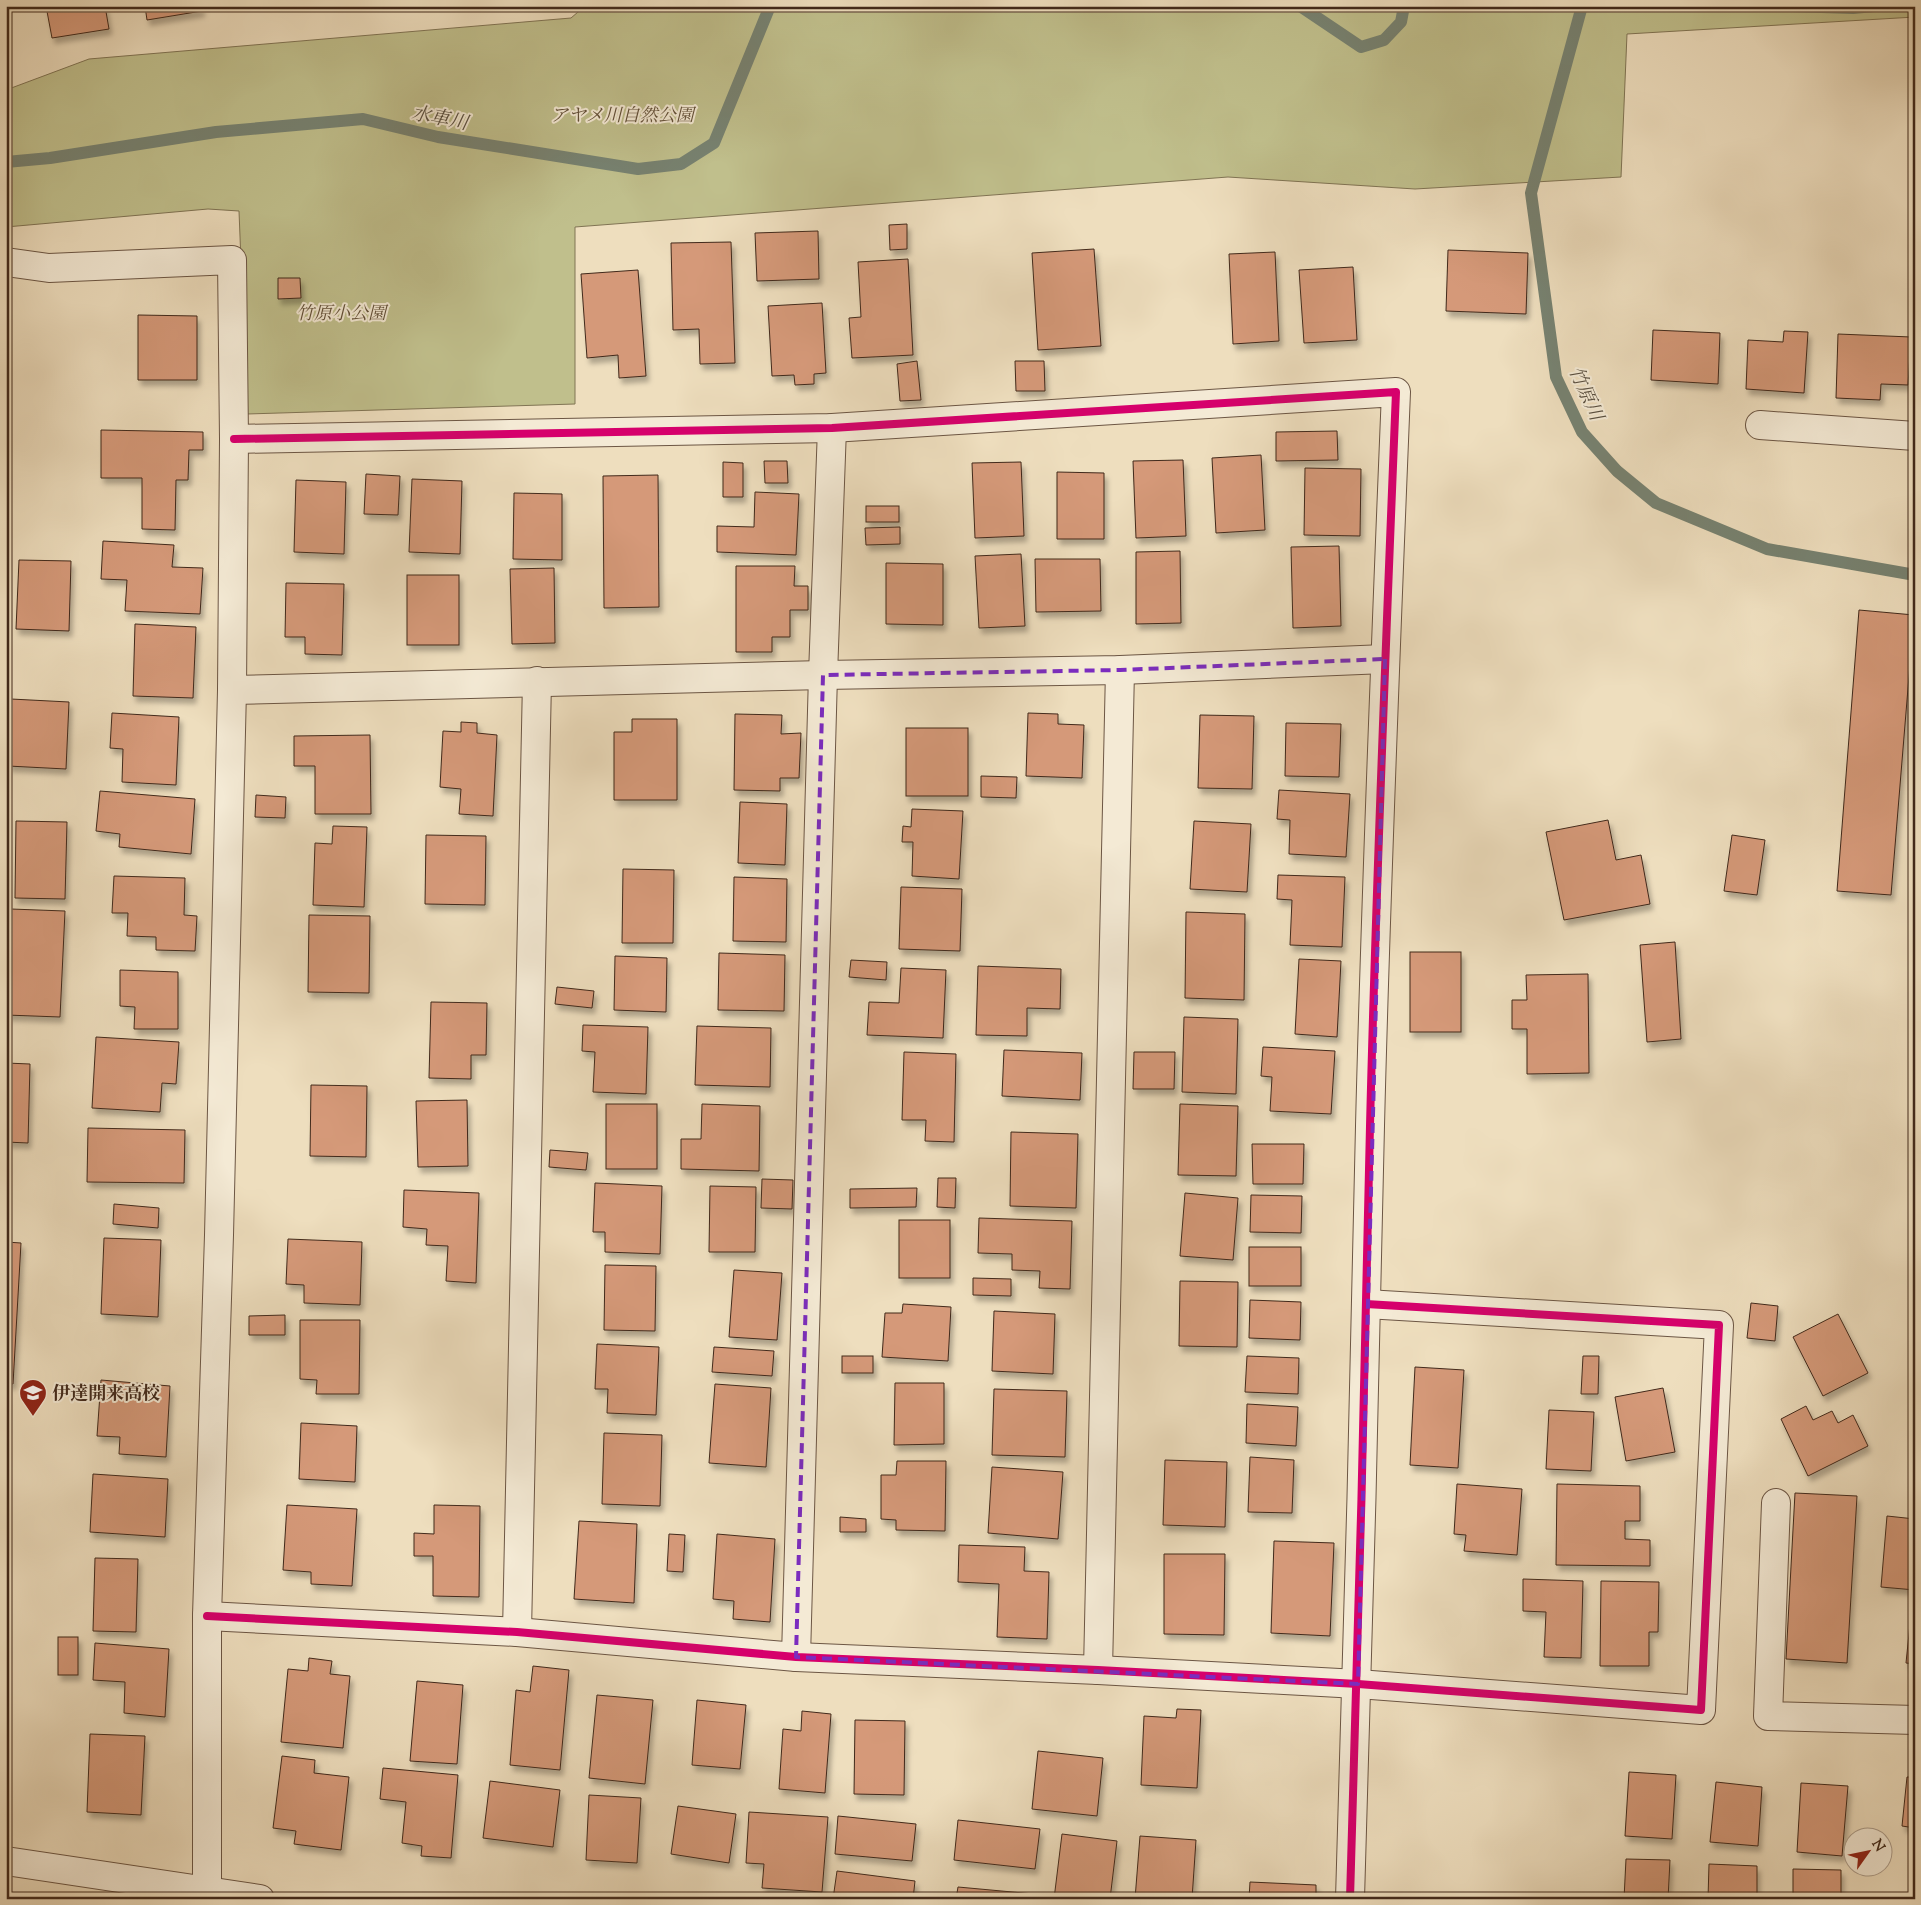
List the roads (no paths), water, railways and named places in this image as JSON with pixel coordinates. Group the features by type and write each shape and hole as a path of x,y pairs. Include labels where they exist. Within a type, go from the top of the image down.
{"street":[{"path":"6,262 49,268 232,260 234,439 232,690 219,1245 207,1616 207,1891"},
{"path":"234,439 832,428 1396,392 1370,1115 1358,1684 1350,1899"},
{"path":"1760,425 1915,436"},
{"path":"796,1657 823,675 832,428"},
{"path":"232,690 537,681 1120,670 1385,659"},
{"path":"1098,1670 1120,670"},
{"path":"517,1632 537,681"},
{"path":"207,1616 517,1632 796,1657 1098,1670 1358,1684 1701,1710 1719,1325 1366,1304"},
{"path":"1776,1503 1768,1716 1915,1720"},
{"path":"6,1861 260,1899"}],"waterway":[{"name":"水車川","path":"6,162 50,158 216,132 363,119 438,137 638,169 681,164 714,143 770,6"},
{"name":"水車川","path":"1300,6 1361,47 1384,40 1401,22 1404,6"},
{"name":"竹原川","path":"1582,6 1531,193 1556,377 1582,432 1617,471 1656,503 1767,549 1915,575"},
{"path":"1790,6 1853,8 1874,6"}],"place":[{"name":"伊達開来高校","path":"33,1417"}],"park label":[{"name":"アヤメ川自然公園","path":"622,115"},
{"name":"竹原小公園","path":"341,313"}]}
